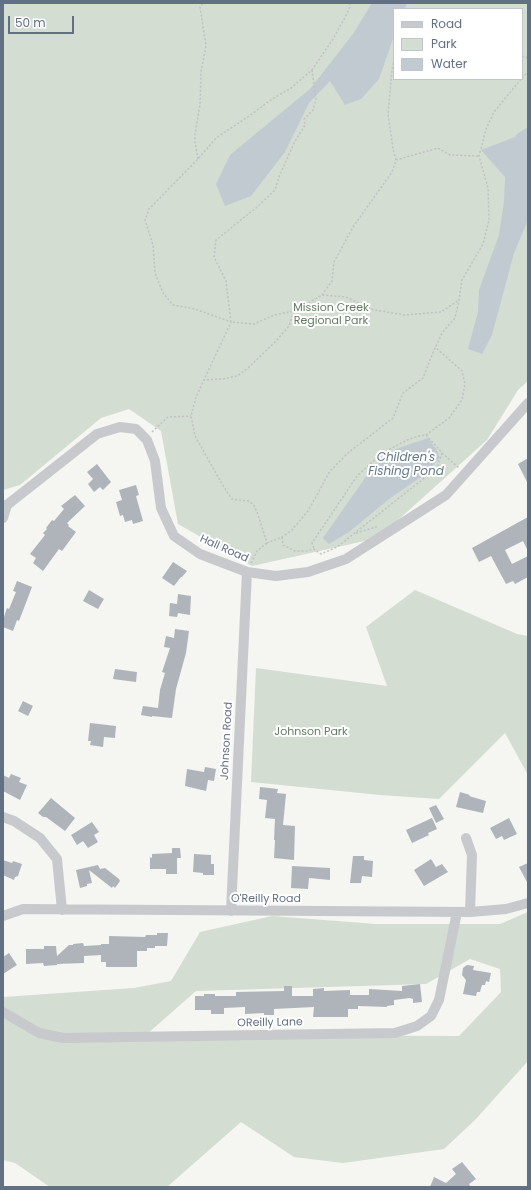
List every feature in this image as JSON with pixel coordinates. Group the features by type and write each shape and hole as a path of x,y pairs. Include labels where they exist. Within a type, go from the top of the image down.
{"street":[{"name":"Hall Road","path":"146,438 155,461 161,508 174,536 200,554 246,572 276,576 308,572 346,559 446,496 528,403"},
{"path":"3,518 5,505 97,434 120,428 136,429 146,438"},
{"name":"Johnson Road","path":"231,911 246,572"},
{"path":"3,817 14,821 40,838 57,859 62,910"},
{"path":"466,838 472,855 470,912"},
{"name":"O'Reilly Road","path":"3,916 24,909 470,912 506,910 528,903"},
{"name":"OReilly Lane","path":"3,1012 40,1033 63,1038 394,1033 417,1026 431,1016 439,1000 457,912"}],"path":[{"path":"198,159 195,134 200,105 201,72 206,46 200,7 203,3"},
{"path":"350,3 349,10 312,70 291,88 269,101 216,138 198,159 149,209 145,220 153,245 155,273 163,293 173,305 195,309 231,322 254,324 274,315 294,311 322,295 332,281 334,262 349,234 392,172 396,160 388,114 393,64"},
{"path":"267,543 258,512 253,504 248,501 232,499 222,484 195,436 191,416 196,397 231,322 226,281 214,257 216,240 276,190 279,177 294,142 305,125 304,119 313,110 316,100 312,70"},
{"path":"246,572 257,550 292,530 308,511 330,471 349,452 393,418 403,393 423,378 442,333 455,318 462,280 483,244 489,220 488,188 479,156 486,129 494,112 520,80"},
{"path":"396,160 438,148 450,155 479,156"},
{"path":"322,295 346,297 374,310 406,315 440,312 459,300"},
{"path":"204,380 237,376 247,369 289,326 294,311"},
{"path":"435,347 462,371 465,384 462,400 449,418 426,435 407,440 381,454 357,476 312,543 314,549 321,554 337,547 437,468 442,453"},
{"path":"146,438 168,417 191,416"},
{"path":"426,435 456,467 468,471"},
{"path":"354,534 381,525"},
{"path":"282,537 284,545 295,551 314,549"}],"green space":[{"name":"Mission Creek Regional Park","path":"3,3 528,3 528,381 518,390 487,440 378,538 252,566 178,524 161,431 129,409 101,418 20,485 3,490"},
{"name":"Johnson Park","path":"415,590 517,634 528,636 528,775 505,733 439,799 380,795 251,782 256,668 387,686 366,627"},
{"path":"528,912 528,1061 475,1120 444,1149 343,1163 294,1157 241,1122 167,1187 50,1187 15,1163 3,1160 3,997 134,988 171,981 200,932 272,916 376,924 500,924","holes":["470,959 500,969 501,992 459,1036 146,1035 196,991 426,984"]}],"water":[{"path":"372,3 407,3 405,8 393,8 393,39 379,79 361,99 345,105 330,81 309,103 285,152 251,196 225,206 216,184 230,155 310,89 353,34"},
{"path":"528,127 528,220 514,253 492,335 482,354 468,349 478,312 479,290 499,235 504,201 505,177 481,150 515,137"},
{"name":"Children's Fishing Pond","path":"428,438 436,449 440,458 421,477 389,499 349,532 329,544 323,538 370,471 396,449"}],"building":[{"path":"528,458 528,484 518,464"},
{"path":"97,464 111,482 103,490 100,487 94,492 88,484 93,479 87,472"},
{"path":"136,485 139,495 136,496 143,521 133,524 132,520 125,522 123,515 120,516 116,502 122,500 119,490"},
{"path":"75,495 85,506 67,523 69,525 68,526 76,532 62,551 59,549 43,571 33,563 36,558 30,554 45,535 43,533 52,520 54,521 64,509 61,506"},
{"path":"528,517 528,551 523,541 505,550 512,564 528,556 528,577 515,584 513,581 506,584 491,556 479,562 472,548"},
{"path":"173,562 187,571 174,586 162,578"},
{"path":"17,581 32,587 19,621 17,620 13,631 3,627 3,620 7,608 9,609 16,592 13,591"},
{"path":"89,590 104,599 98,609 83,601"},
{"path":"178,594 191,596 190,615 178,613 177,617 169,616 170,603 177,604"},
{"path":"175,629 189,631 186,653 176,689 172,718 141,715 143,706 158,708 160,690 165,673 162,672 170,648 164,647 166,636 174,638"},
{"path":"115,669 137,672 136,682 113,679"},
{"path":"23,701 33,706 28,716 18,711"},
{"path":"90,723 116,726 115,738 104,737 103,747 90,745 91,741 88,741"},
{"path":"205,767 216,769 214,781 208,780 206,791 185,786 187,769 204,772"},
{"path":"11,774 21,778 19,782 27,785 20,800 3,791 3,775 9,778"},
{"path":"260,787 278,789 277,793 286,794 283,825 295,826 294,860 274,858 275,819 265,818 267,800 259,799"},
{"path":"460,792 486,801 483,813 456,807"},
{"path":"51,798 75,818 65,831 38,813"},
{"path":"436,805 444,819 436,823 429,808"},
{"path":"432,818 437,829 428,833 429,835 412,843 406,830"},
{"path":"509,818 517,834 504,840 502,836 496,839 490,828"},
{"path":"92,822 99,832 94,835 98,842 88,848 83,841 77,845 71,835"},
{"path":"172,848 180,848 181,858 177,858 177,874 166,874 166,869 150,869 150,857 152,858 152,854 172,853"},
{"path":"194,854 211,855 211,864 214,864 214,875 203,875 203,873 193,872"},
{"path":"353,856 364,856 364,860 373,861 372,877 362,876 361,883 350,883"},
{"path":"431,859 436,867 442,864 448,872 424,886 414,870"},
{"path":"3,860 22,864 18,876 15,877 14,880 3,875"},
{"path":"528,863 528,884 519,867"},
{"path":"98,865 100,869 105,868 119,879 120,881 115,888 113,886 112,888 89,870 92,883 80,888 76,870"},
{"path":"292,866 330,868 330,880 309,878 308,889 291,888"},
{"path":"157,933 168,933 167,946 155,946 155,948 147,948 147,951 137,951 137,967 106,967 106,962 101,962 101,955 84,956 84,963 44,966 43,963 26,964 26,949 44,949 44,946 56,946 57,956 69,945 73,944 83,943 84,946 109,944 109,936 145,937 146,935 157,935"},
{"path":"9,953 17,965 3,974 3,957"},
{"path":"467,965 474,966 473,970 491,973 489,982 486,981 485,985 482,985 480,992 477,992 476,996 463,994 466,980 462,975 463,968"},
{"path":"420,984 422,1002 413,1003 413,999 410,998 394,1000 394,1005 387,1007 358,1006 358,1009 348,1009 348,1017 313,1017 314,1007 274,1009 274,1015 264,1015 264,1013 245,1014 245,1007 224,1008 224,1014 211,1014 211,1010 195,1010 195,996 204,996 204,994 215,994 215,996 236,996 236,992 284,991 284,986 292,986 292,996 313,996 313,989 324,988 324,991 350,990 350,995 369,995 369,989 402,991 402,986"},
{"path":"462,1162 476,1179 469,1184 471,1187 430,1187 434,1177 446,1183 456,1174 452,1169"}]}
